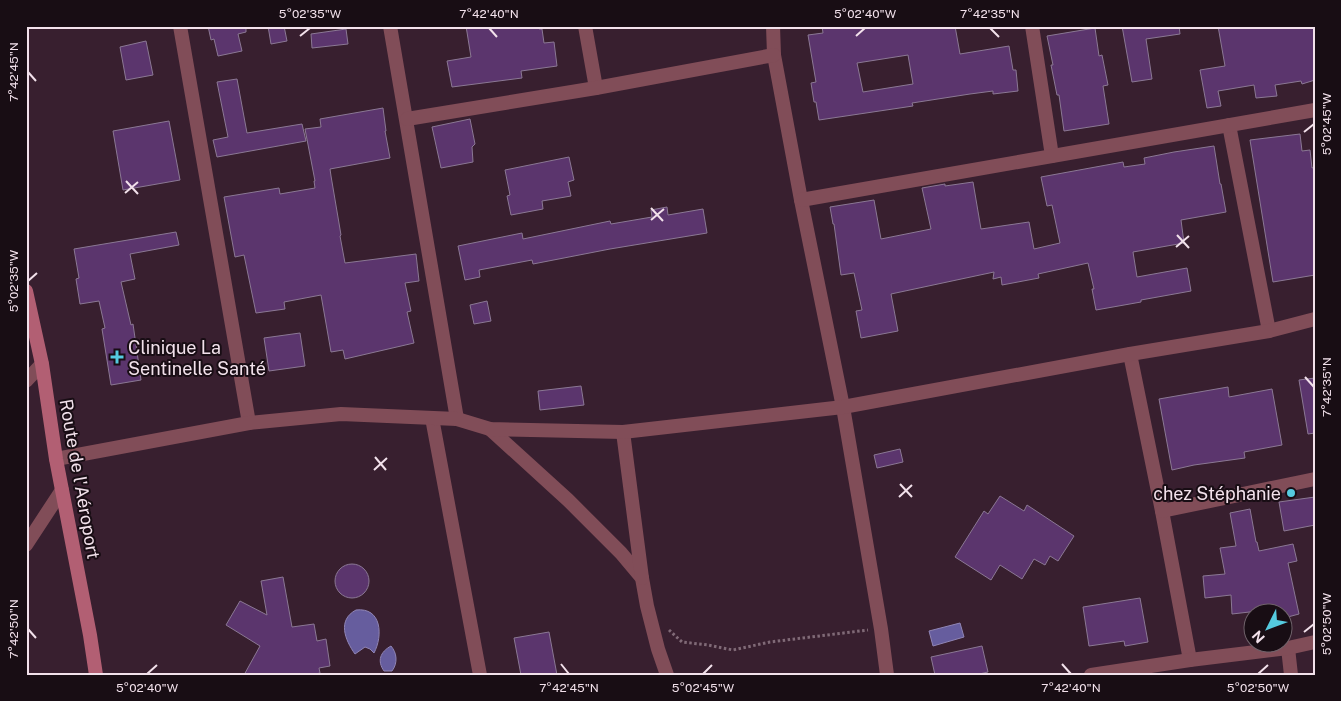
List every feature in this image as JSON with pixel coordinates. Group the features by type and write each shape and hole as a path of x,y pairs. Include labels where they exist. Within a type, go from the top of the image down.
{"main road":[{"name":"Route de l'Aéroport","path":"26,291 42,364 56,460 96,675"}],"street":[{"path":"180,26 250,423"},
{"path":"390,26 457,419"},
{"path":"585,26 596,88"},
{"path":"773,26 774,55 843,407 881,629 887,675"},
{"path":"1032,26 1052,156"},
{"path":"407,120 774,55"},
{"path":"801,200 1315,110"},
{"path":"1230,125 1268,331"},
{"path":"56,460 250,423 341,414 457,419 490,429 623,432 843,407 1130,354 1268,331 1315,319"},
{"path":"1130,354 1190,660"},
{"path":"26,381 42,364"},
{"path":"432,418 480,675"},
{"path":"490,429 568,500 621,553 642,578"},
{"path":"623,432 647,606 667,675"},
{"path":"1162,511 1315,479"},
{"path":"26,545 62,490"},
{"path":"1294,647 1315,642"},
{"path":"1091,675 1244,653"},
{"path":"1289,654 1291,675"}],"path":[{"path":"664,625 682,642 732,650 770,642 881,629"}],"shaded area":[{"path":"356,610 365,610 371,613 378,624 379,639 374,653 365,647 355,654 348,643 345,630 346,619"},
{"path":"960,623 964,637 933,646 929,631"},
{"path":"391,646 396,655 395,665 392,671 384,671 380,660 384,651"}],"building":[{"path":"208,26 246,26 246,32 238,34 242,51 218,56 214,39 211,40"},
{"path":"268,26 284,26 287,41 271,44"},
{"path":"466,26 538,26 539,29 542,29 544,43 554,42 557,66 521,71 522,78 452,87 447,61 471,57"},
{"path":"822,26 955,26 960,54 1009,46 1013,70 1016,70 1018,91 993,94 993,91 970,94 912,103 913,106 819,120 811,83 816,82 808,35 823,33","holes":["908,55 913,84 863,92 857,63"]},
{"path":"1122,26 1179,26 1180,34 1146,39 1152,79 1132,82"},
{"path":"1218,26 1315,26 1315,80 1302,84 1301,81 1275,85 1277,96 1256,98 1254,85 1218,91 1221,106 1207,108 1200,70 1225,66"},
{"path":"1095,28 1099,56 1102,55 1108,85 1103,86 1109,124 1064,131 1047,36"},
{"path":"346,29 348,44 312,48 311,34"},
{"path":"146,41 153,75 126,80 120,47"},
{"path":"237,79 247,133 302,124 306,141 217,157 213,140 228,137 217,82"},
{"path":"383,108 390,158 330,169 345,263 416,254 419,281 405,283 411,311 407,312 414,343 345,359 343,350 331,352 321,295 284,302 285,309 256,313 244,255 235,257 224,197 279,188 280,194 315,188 305,129 321,127 320,119"},
{"path":"470,119 475,144 472,147 473,162 441,168 432,127"},
{"path":"169,121 180,180 123,190 113,131"},
{"path":"1300,134 1302,151 1310,150 1312,168 1315,167 1315,275 1273,282 1250,140"},
{"path":"1214,146 1226,212 1181,220 1184,243 1133,252 1137,277 1187,268 1191,291 1096,310 1092,289 1094,289 1088,263 1038,274 1039,278 1002,285 1001,277 993,279 994,272 891,294 898,331 861,338 856,311 862,310 854,273 841,275 830,207 874,200 881,239 931,229 922,188 973,182 981,229 1029,222 1034,249 1060,243 1052,205 1047,206 1041,177 1123,162 1124,167 1145,164 1144,158"},
{"path":"569,157 574,180 568,182 571,196 542,201 543,209 511,215 507,196 510,195 505,170"},
{"path":"667,207 668,215 703,209 707,233 533,264 532,260 479,270 480,277 465,280 458,246 522,233 523,239 610,221 611,224 652,217 651,210"},
{"path":"176,232 179,245 130,254 135,279 121,282 131,325 133,324 141,380 111,385 102,329 105,328 99,301 80,304 76,279 79,278 74,249"},
{"path":"487,301 491,321 474,324 470,305"},
{"path":"300,333 305,366 269,371 264,338"},
{"path":"1315,378 1315,433 1308,434 1299,380"},
{"path":"581,386 584,405 540,410 538,391"},
{"path":"1228,387 1229,397 1272,389 1282,445 1244,452 1245,458 1172,470 1159,399"},
{"path":"900,449 903,462 877,468 874,455"},
{"path":"1000,496 1024,511 1027,505 1074,536 1058,561 1050,556 1045,565 1034,559 1022,579 1000,565 991,580 955,557 984,511 988,514"},
{"path":"1315,497 1315,525 1284,531 1279,502"},
{"path":"1250,509 1259,551 1293,544 1297,561 1288,563 1299,614 1294,615 1294,604 1244,604 1244,613 1232,614 1231,595 1205,598 1203,576 1225,574 1220,548 1236,546 1230,513"},
{"path":"352,564 364,569 369,581 364,593 352,598 340,593 335,581 340,569"},
{"path":"283,577 292,627 314,624 317,641 326,639 330,666 319,668 320,673 311,675 244,675 260,646 226,625 240,601 267,615 261,581"},
{"path":"1140,598 1148,642 1125,646 1124,641 1089,646 1083,607"},
{"path":"549,632 557,675 521,675 514,638"},
{"path":"982,646 988,672 975,675 935,675 931,657"}],"place":[{"name":"Clinique La Sentinelle Santé","path":"117,357"},
{"name":"chez Stéphanie","path":"1291,493"}]}
